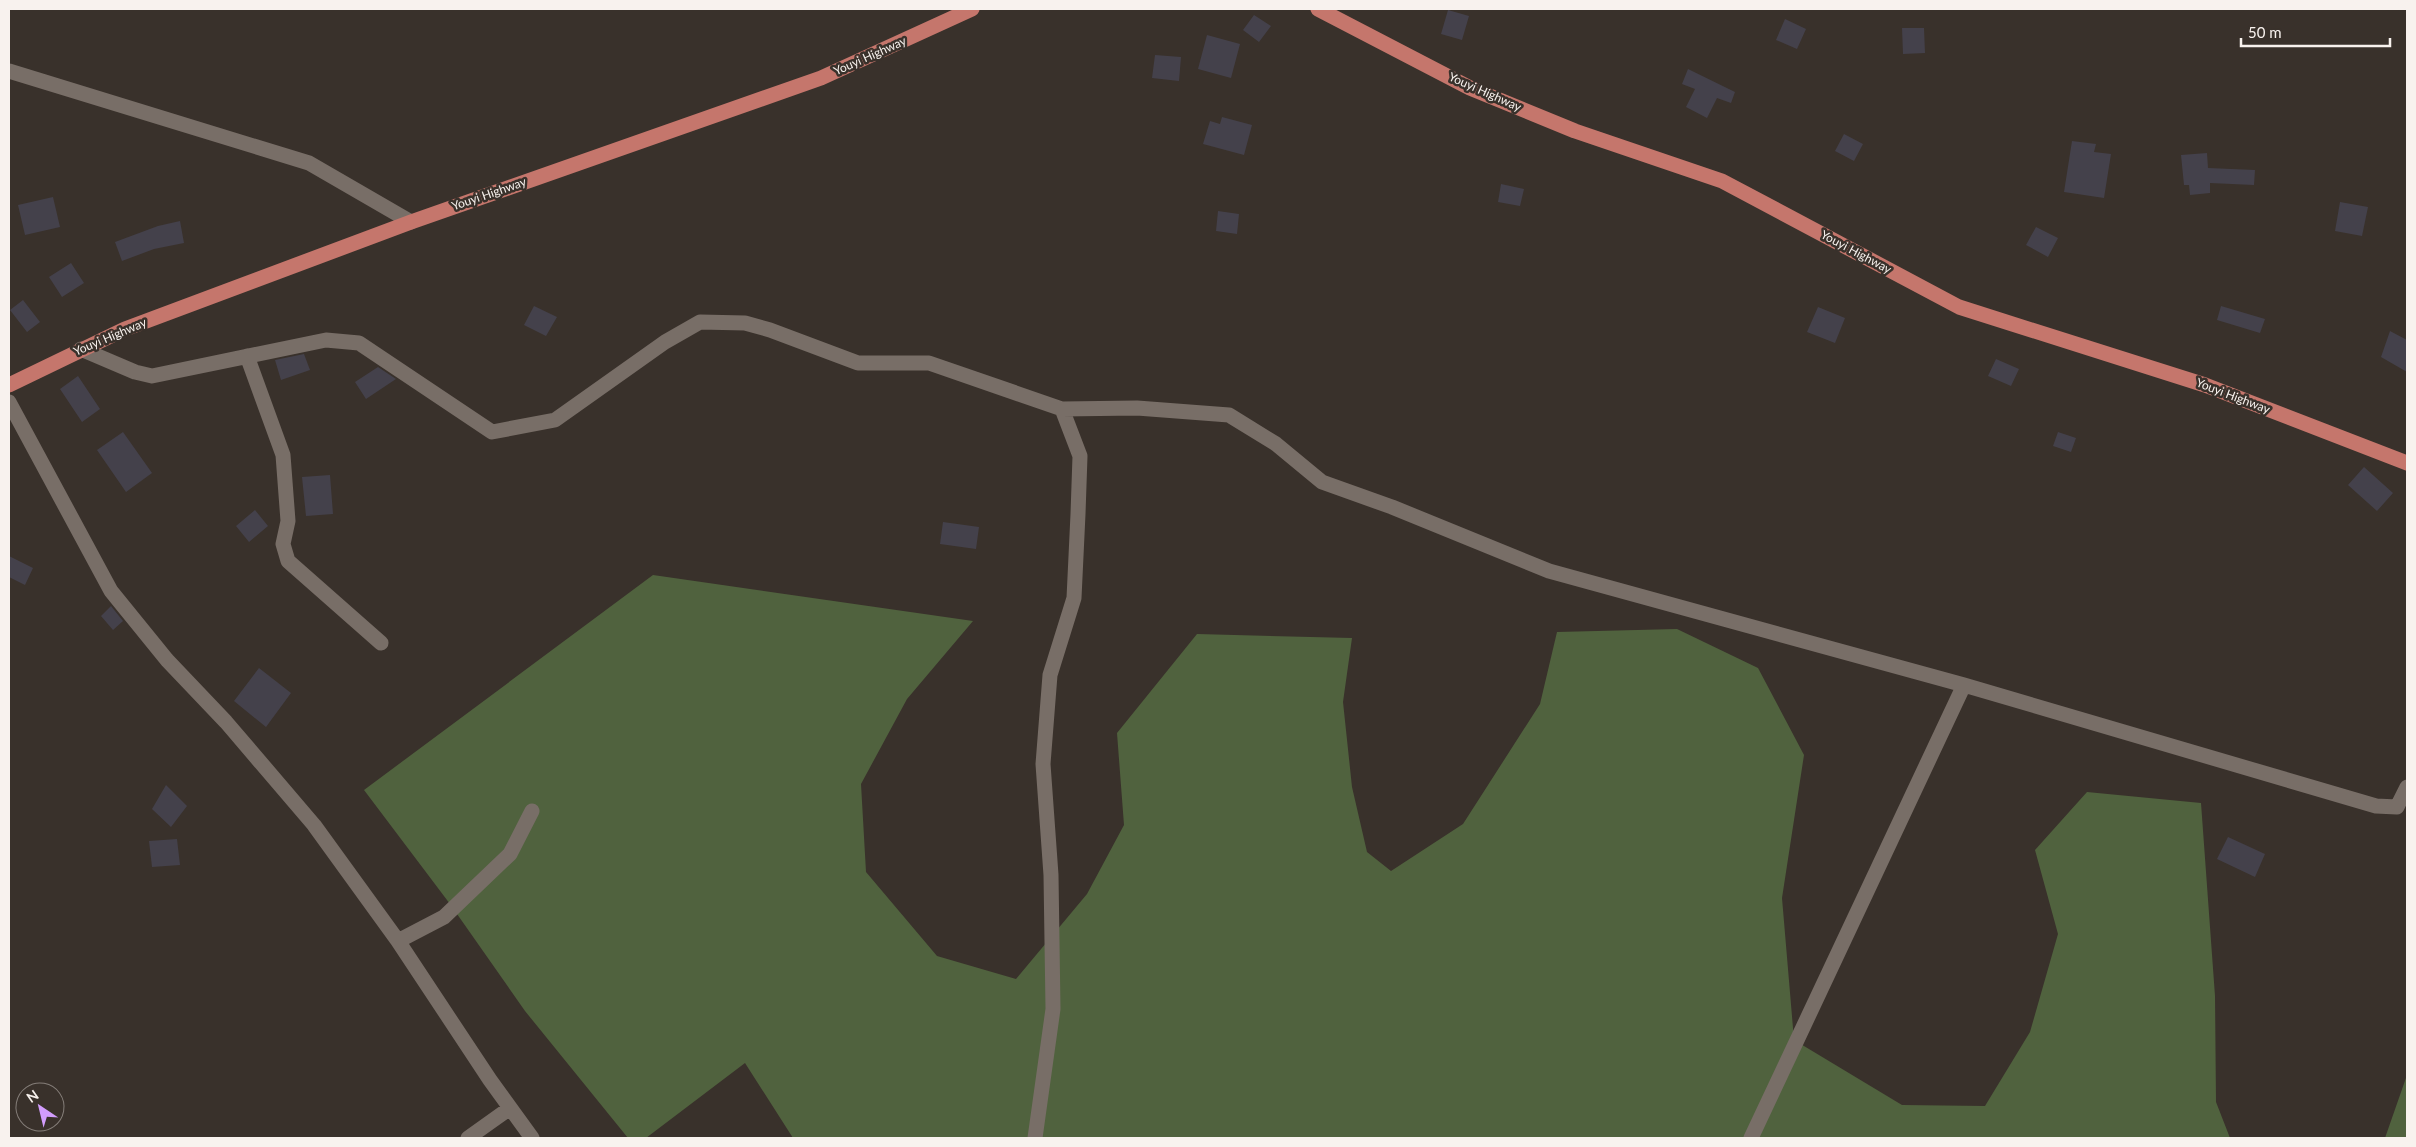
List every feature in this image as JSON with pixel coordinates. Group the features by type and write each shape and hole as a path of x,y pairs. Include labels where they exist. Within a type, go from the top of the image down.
{"main road":[{"name":"Youyi Highway","path":"9,386 125,329 411,222 821,78 972,9"},
{"name":"Youyi Highway","path":"1318,9 1470,88 1575,131 1722,181 1959,307 2205,385 2407,463"}],"street":[{"path":"9,71 310,163 411,222"},
{"path":"81,350 135,372 152,376 326,340 358,343 492,432 555,420 665,342 700,322 744,323 770,330 858,363 928,363 1062,409 1136,408 1229,415 1276,444 1322,482 1392,507 1549,571 1964,685 2376,806 2397,807 2407,787"},
{"path":"247,356 283,456 288,521 283,544 288,561 381,643"},
{"path":"9,402 111,591 167,660 226,722 314,825 398,941 532,1138"},
{"path":"1035,1138 1053,1009 1051,875 1042,764 1050,675 1074,598 1078,514 1080,456 1062,409"},
{"path":"1751,1138 1964,685"},
{"path":"398,941 444,917 510,854 532,811"},
{"path":"468,1138 510,1108"}],"green space":[{"path":"653,575 973,621 907,699 861,784 866,872 937,956 1016,979 1087,894 1124,825 1117,733 1197,634 1352,638 1343,702 1352,787 1367,852 1391,871 1463,824 1540,704 1557,632 1677,629 1758,668 1804,755 1782,898 1794,1040 1902,1105 1985,1106 2030,1032 2058,934 2035,850 2087,792 2201,803 2215,996 2216,1102 2230,1138 793,1138 745,1063 646,1138 628,1138 525,1011 450,904 364,790"},
{"path":"2407,1075 2407,1138 2385,1138"}],"building":[{"path":"1448,10 1469,16 1462,40 1441,34"},
{"path":"1254,15 1271,26 1259,42 1243,30"},
{"path":"1785,19 1806,29 1797,49 1776,40"},
{"path":"1902,28 1924,28 1925,53 1903,54"},
{"path":"1207,35 1240,44 1231,78 1198,69"},
{"path":"1155,55 1181,57 1179,81 1152,78"},
{"path":"1688,69 1735,92 1731,103 1717,98 1707,118 1686,107 1695,89 1682,84"},
{"path":"1222,117 1252,125 1244,155 1203,144 1210,121 1220,124"},
{"path":"1844,134 1863,144 1854,161 1835,151"},
{"path":"2072,141 2096,144 2094,152 2111,154 2104,198 2064,192"},
{"path":"2207,153 2208,168 2255,170 2254,185 2210,183 2210,193 2190,195 2189,185 2184,185 2181,155"},
{"path":"1501,184 1524,189 1520,206 1498,202"},
{"path":"53,197 60,227 25,235 18,205"},
{"path":"2340,202 2368,207 2362,236 2335,231"},
{"path":"1218,211 1239,214 1237,234 1216,231"},
{"path":"180,221 184,243 154,249 122,261 115,242 158,226"},
{"path":"2036,227 2058,238 2048,257 2026,245"},
{"path":"71,263 84,283 62,297 49,277"},
{"path":"23,300 40,322 27,332 10,310"},
{"path":"534,306 557,317 546,336 524,325"},
{"path":"2221,306 2265,319 2260,333 2217,320"},
{"path":"1818,307 1845,318 1835,343 1807,332"},
{"path":"2390,331 2407,340 2407,372 2381,357"},
{"path":"304,354 310,370 281,380 275,360"},
{"path":"1996,359 2019,369 2011,386 1988,376"},
{"path":"378,367 396,379 366,399 355,382"},
{"path":"78,376 100,409 82,422 60,389"},
{"path":"123,432 152,473 126,492 97,450"},
{"path":"2058,432 2076,438 2071,452 2053,446"},
{"path":"2364,467 2393,493 2377,511 2348,485"},
{"path":"330,475 333,514 306,516 302,477"},
{"path":"255,510 268,526 249,542 236,526"},
{"path":"943,522 979,527 976,549 940,544"},
{"path":"9,556 33,568 25,585 9,577"},
{"path":"111,606 123,621 113,630 101,616"},
{"path":"259,668 291,693 266,727 234,701"},
{"path":"166,785 187,806 171,827 152,809"},
{"path":"2228,837 2265,854 2255,877 2217,859"},
{"path":"177,839 180,865 152,867 149,841"}]}
